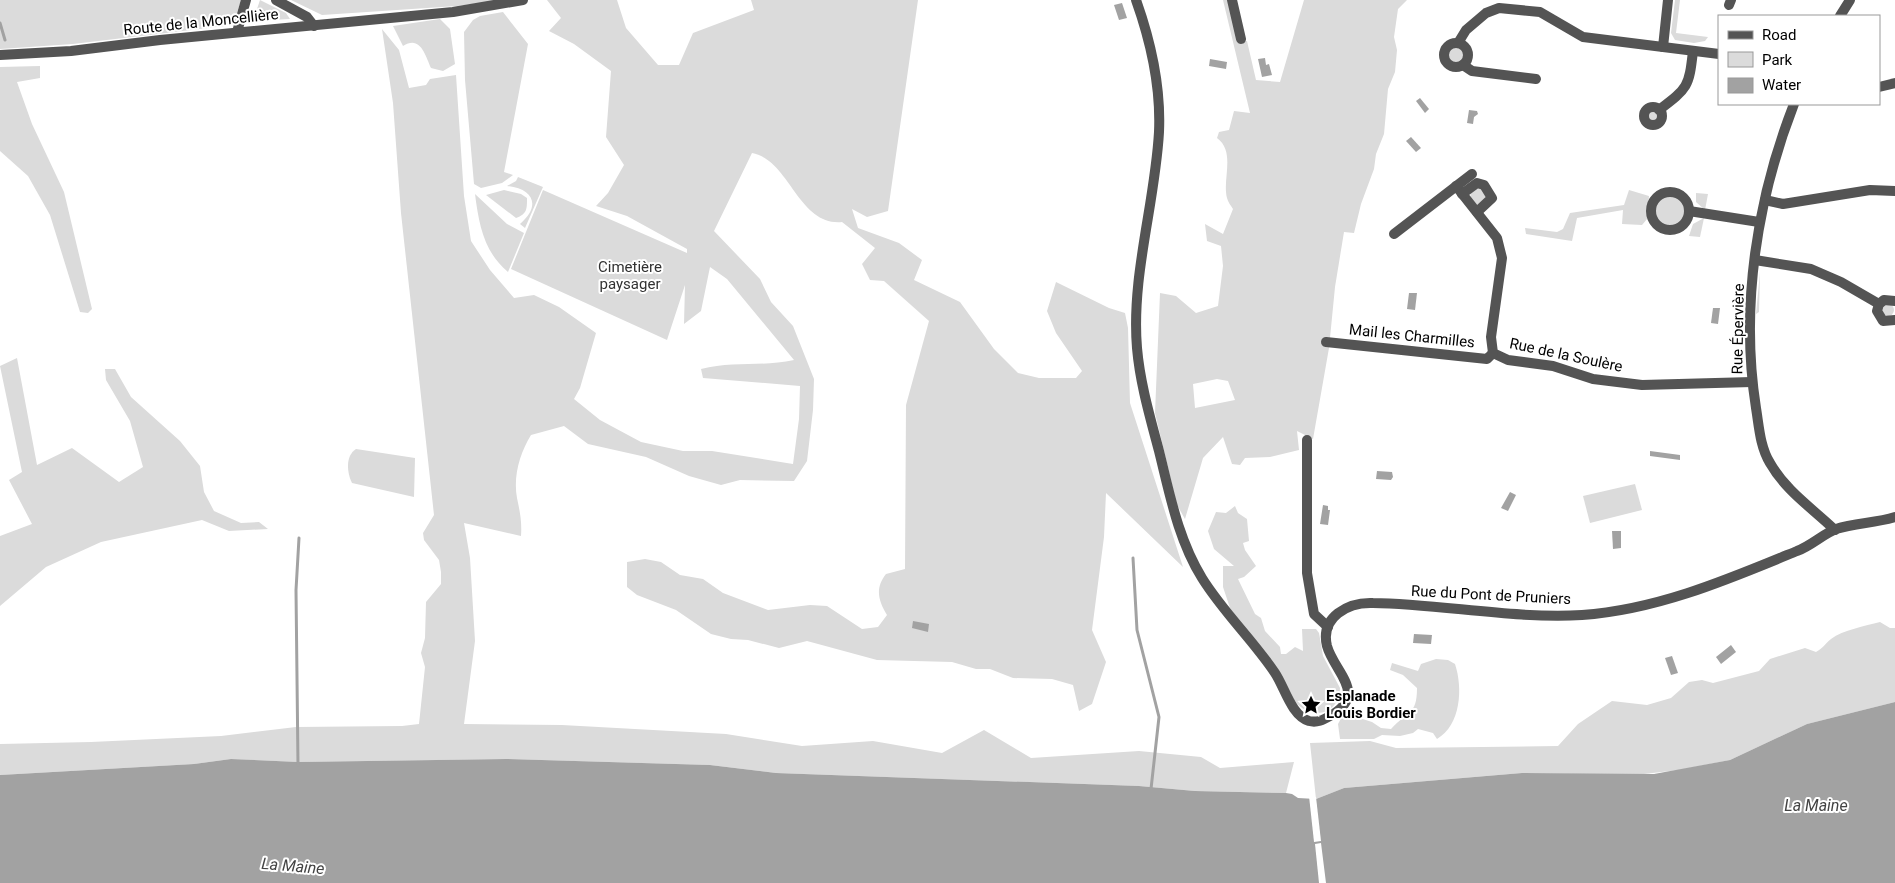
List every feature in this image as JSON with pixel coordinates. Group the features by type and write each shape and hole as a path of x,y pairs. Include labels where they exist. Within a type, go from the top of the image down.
{"street":[{"path":"236,32 246,0"},
{"path":"276,0 307,17 314,26"},
{"name":"Route de la Moncellière","path":"0,56 71,51 236,32 453,12 523,0"},
{"path":"1136,0 1150,45 1156,77 1159,129 1137,316 1137,348 1144,393 1176,521 1186,547 1203,579 1278,677 1297,714 1315,722 1327,718 1340,710 1346,700 1348,691 1347,683 1327,645 1328,627 1314,614 1308,579 1307,440"},
{"path":"1232,0 1240,39"},
{"path":"1663,47 1668,0"},
{"path":"1841,15 1850,0"},
{"path":"1536,79 1472,71 1463,65 1451,66 1444,57 1447,47 1458,43 1466,30 1486,13 1499,8 1540,12 1583,37 1718,54"},
{"path":"1458,43 1468,52 1468,59 1463,65"},
{"path":"1659,110 1684,91 1688,85 1693,51"},
{"path":"1880,87 1895,83"},
{"name":"Rue Épervière","path":"1794,105 1780,140 1760,222 1751,302 1752,382 1762,441 1768,461 1794,496 1835,530"},
{"path":"1459,190 1472,174"},
{"path":"1394,234 1459,190 1475,184 1484,185 1492,198 1477,212"},
{"name":"Rue de la Soulère","path":"1459,190 1497,238 1500,247 1502,258 1491,337 1493,354 1508,360 1553,366 1593,379 1642,385 1752,382"},
{"path":"1765,200 1783,204 1870,190 1895,191"},
{"path":"1689,211 1760,222"},
{"path":"1755,260 1811,269 1842,282 1879,304"},
{"path":"1895,301 1884,300 1879,304 1877,312 1880,318 1886,322 1895,320"},
{"name":"Mail les Charmilles","path":"1326,342 1484,358 1493,354"},
{"name":"Rue du Pont de Pruniers","path":"1328,627 1340,610 1362,602 1545,615 1584,615 1633,608 1686,593 1803,549 1835,530 1895,517"}],"green space":[{"path":"0,0 241,0 235,19 225,26 73,44 0,49"},
{"path":"260,0 286,13 290,19 253,21"},
{"path":"291,0 503,0 457,6 322,15"},
{"name":"Cimetière paysager","path":"547,0 617,0 626,28 658,65 679,65 693,33 754,10 751,0 918,0 888,211 867,217 852,209 858,228 899,243 922,260 914,280 960,302 994,349 1018,373 1039,378 1076,378 1082,371 1056,333 1047,311 1056,282 1109,308 1125,313 1128,328 1130,403 1183,567 1106,493 1104,537 1092,630 1106,662 1092,704 1079,711 1073,685 1052,679 1013,678 990,669 976,669 952,662 877,660 807,641 779,648 748,640 731,639 711,634 676,610 637,595 627,587 627,562 645,559 661,562 680,575 703,579 723,593 768,610 810,605 827,606 862,629 878,627 887,615 879,594 880,584 886,574 905,569 906,405 929,321 884,281 870,280 862,264 875,248 842,222 827,220 815,214 804,204 776,167 765,158 752,153 714,231 760,279 771,302 793,326 814,379 813,410 807,461 794,481 740,480 721,485 689,476 646,457 588,444 564,426 531,435 521,457 516,481 521,536 464,523 470,558 475,641 464,724 562,725 726,734 802,746 873,741 942,753 984,730 1031,758 1139,751 1201,757 1220,768 1294,762 1286,793 1195,791 1139,786 776,773 710,765 506,759 298,762 231,759 194,764 0,775 0,744 221,736 296,727 402,726 419,724 425,667 421,653 425,638 426,602 441,584 441,572 439,560 424,540 423,533 434,515 401,213 393,103 382,29 399,50 409,88 426,85 430,79 456,75 464,196 471,241 490,270 514,298 534,295 559,307 596,333 580,388 574,399 600,420 641,442 683,451 712,451 793,464 799,419 800,386 703,378 701,369 736,364 794,360 727,279 710,267 701,311 684,324 685,285 667,340 511,269 543,190 687,253 687,249 627,216 596,206 608,193 624,165 606,137 611,71 574,44 549,31 561,18"},
{"path":"1223,0 1229,0 1239,42 1247,41 1256,80 1280,82 1304,0 1407,0 1398,9 1394,37 1397,50 1395,72 1388,89 1384,134 1376,154 1374,169 1361,204 1354,233 1344,232 1335,287 1329,348 1313,439 1297,431 1299,450 1270,457 1245,458 1240,465 1232,464 1223,437 1203,458 1185,519 1177,505 1155,413 1160,293 1176,296 1196,313 1218,306 1223,266 1221,246 1207,241 1205,224 1223,234 1233,209 1227,199 1226,191 1226,151 1223,144 1217,138 1219,132 1229,130 1234,111 1250,113","holes":["1217,379 1228,381 1235,400 1195,408 1193,384"]},
{"path":"1675,0 1680,0 1676,33 1708,37 1705,41 1694,43 1675,40 1671,33"},
{"path":"503,12 528,44 504,172 513,175 502,183 481,188 474,184 465,80 464,32 473,20 480,16"},
{"path":"440,19 450,29 455,64 443,71 431,68 418,44 409,43 403,46 393,26"},
{"path":"1453,47 1459,47 1464,52 1462,61 1453,63 1448,58 1448,52"},
{"path":"40,66 40,78 17,82 32,124 64,192 92,309 88,313 80,312 50,215 28,176 0,151 0,67"},
{"path":"1651,110 1655,110 1659,116 1655,122 1651,122 1647,118 1647,114"},
{"path":"518,177 543,187 525,228 520,224 531,211 532,199 523,191 507,186 516,181"},
{"path":"1481,187 1488,195 1481,204 1477,205 1470,199 1471,191"},
{"path":"504,190 521,194 527,198 526,208 522,215 516,218 486,195"},
{"path":"1629,190 1649,196 1647,219 1642,225 1622,224 1623,210 1577,218 1572,241 1526,234 1525,228 1557,232 1563,229 1570,213 1624,205"},
{"path":"1696,193 1708,194 1705,210 1696,202"},
{"path":"475,194 507,224 524,233 508,272 493,256 488,247 478,216"},
{"path":"1670,196 1681,200 1685,211 1681,222 1670,226 1659,222 1655,211 1659,200"},
{"path":"1704,218 1700,237 1689,236 1693,224"},
{"path":"1760,272 1759,312 1756,314"},
{"path":"1886,304 1890,304 1894,310 1890,316 1886,316 1882,312 1882,308"},
{"path":"17,358 37,465 72,448 119,482 143,467 130,421 106,380 105,369 115,369 131,397 180,441 200,466 204,492 214,511 241,523 259,522 268,529 229,531 202,520 101,542 46,567 0,606 0,536 32,524 9,480 22,472 0,366"},
{"path":"356,449 415,458 414,497 352,483 348,465 352,452"},
{"path":"1635,484 1642,510 1590,523 1583,496"},
{"path":"1235,506 1238,513 1247,519 1249,541 1243,543 1245,550 1256,566 1244,577 1238,579 1255,614 1261,618 1265,631 1280,647 1281,654 1286,654 1295,647 1303,651 1302,629 1316,629 1319,633 1323,656 1340,688 1336,703 1325,712 1312,712 1298,705 1230,608 1223,587 1223,566 1234,566 1214,549 1208,531 1216,512 1226,513"},
{"path":"1880,622 1890,628 1895,628 1895,702 1807,724 1730,760 1679,770 1635,775 1522,773 1344,788 1316,799 1310,743 1370,741 1396,748 1558,746 1578,724 1612,701 1647,705 1671,698 1689,682 1702,680 1713,683 1759,671 1770,659 1805,648 1816,652 1831,639 1842,633"},
{"path":"1436,659 1448,660 1455,664 1458,674 1458,705 1451,725 1445,733 1437,739 1433,733 1418,729 1413,733 1400,736 1382,735 1374,739 1340,739 1338,724 1344,713 1372,722 1381,728 1391,729 1413,709 1417,697 1417,688 1403,675 1390,670 1392,663 1418,671 1421,664"}],"water":[{"path":"1122,3 1127,18 1119,20 1114,5"},
{"path":"1265,58 1266,65 1269,64 1272,75 1262,77 1258,59"},
{"path":"1210,59 1227,62 1226,69 1209,66"},
{"path":"1420,98 1429,109 1425,113 1416,101"},
{"path":"1469,110 1477,111 1478,114 1474,117 1473,124 1467,123"},
{"path":"1411,137 1421,148 1416,152 1406,141"},
{"path":"1409,293 1417,293 1415,310 1407,309"},
{"path":"1713,308 1720,308 1718,324 1711,323"},
{"path":"1650,451 1680,455 1680,460 1650,456"},
{"path":"1377,471 1392,472 1393,477 1391,480 1376,479"},
{"path":"1510,492 1516,495 1508,511 1501,508"},
{"path":"1323,505 1328,506 1328,510 1330,510 1328,525 1320,524"},
{"path":"1612,531 1621,531 1621,548 1613,549"},
{"path":"913,621 929,624 928,632 912,628"},
{"path":"1414,634 1432,635 1431,644 1413,643"},
{"path":"1731,645 1736,652 1721,664 1716,657"},
{"path":"1672,656 1678,673 1671,675 1665,658"},
{"name":"La Maine","path":"1895,702 1895,883 0,883 0,775 194,764 231,759 298,762 506,759 710,765 776,773 1139,786 1195,791 1286,793 1298,798 1316,799 1344,788 1522,773 1654,774 1730,760 1807,724"}],"pier":[{"path":"1309,796 1316,797 1321,841 1314,842"},
{"path":"1321,843 1326,883 1319,883 1315,844"}],"waterway":[{"path":"0,23 5,40"},
{"path":"298,765 296,590 299,538"},
{"path":"1133,558 1137,630 1159,717 1151,789"}],"place":[{"name":"Esplanade Louis Bordier","path":"1311,705"}]}
